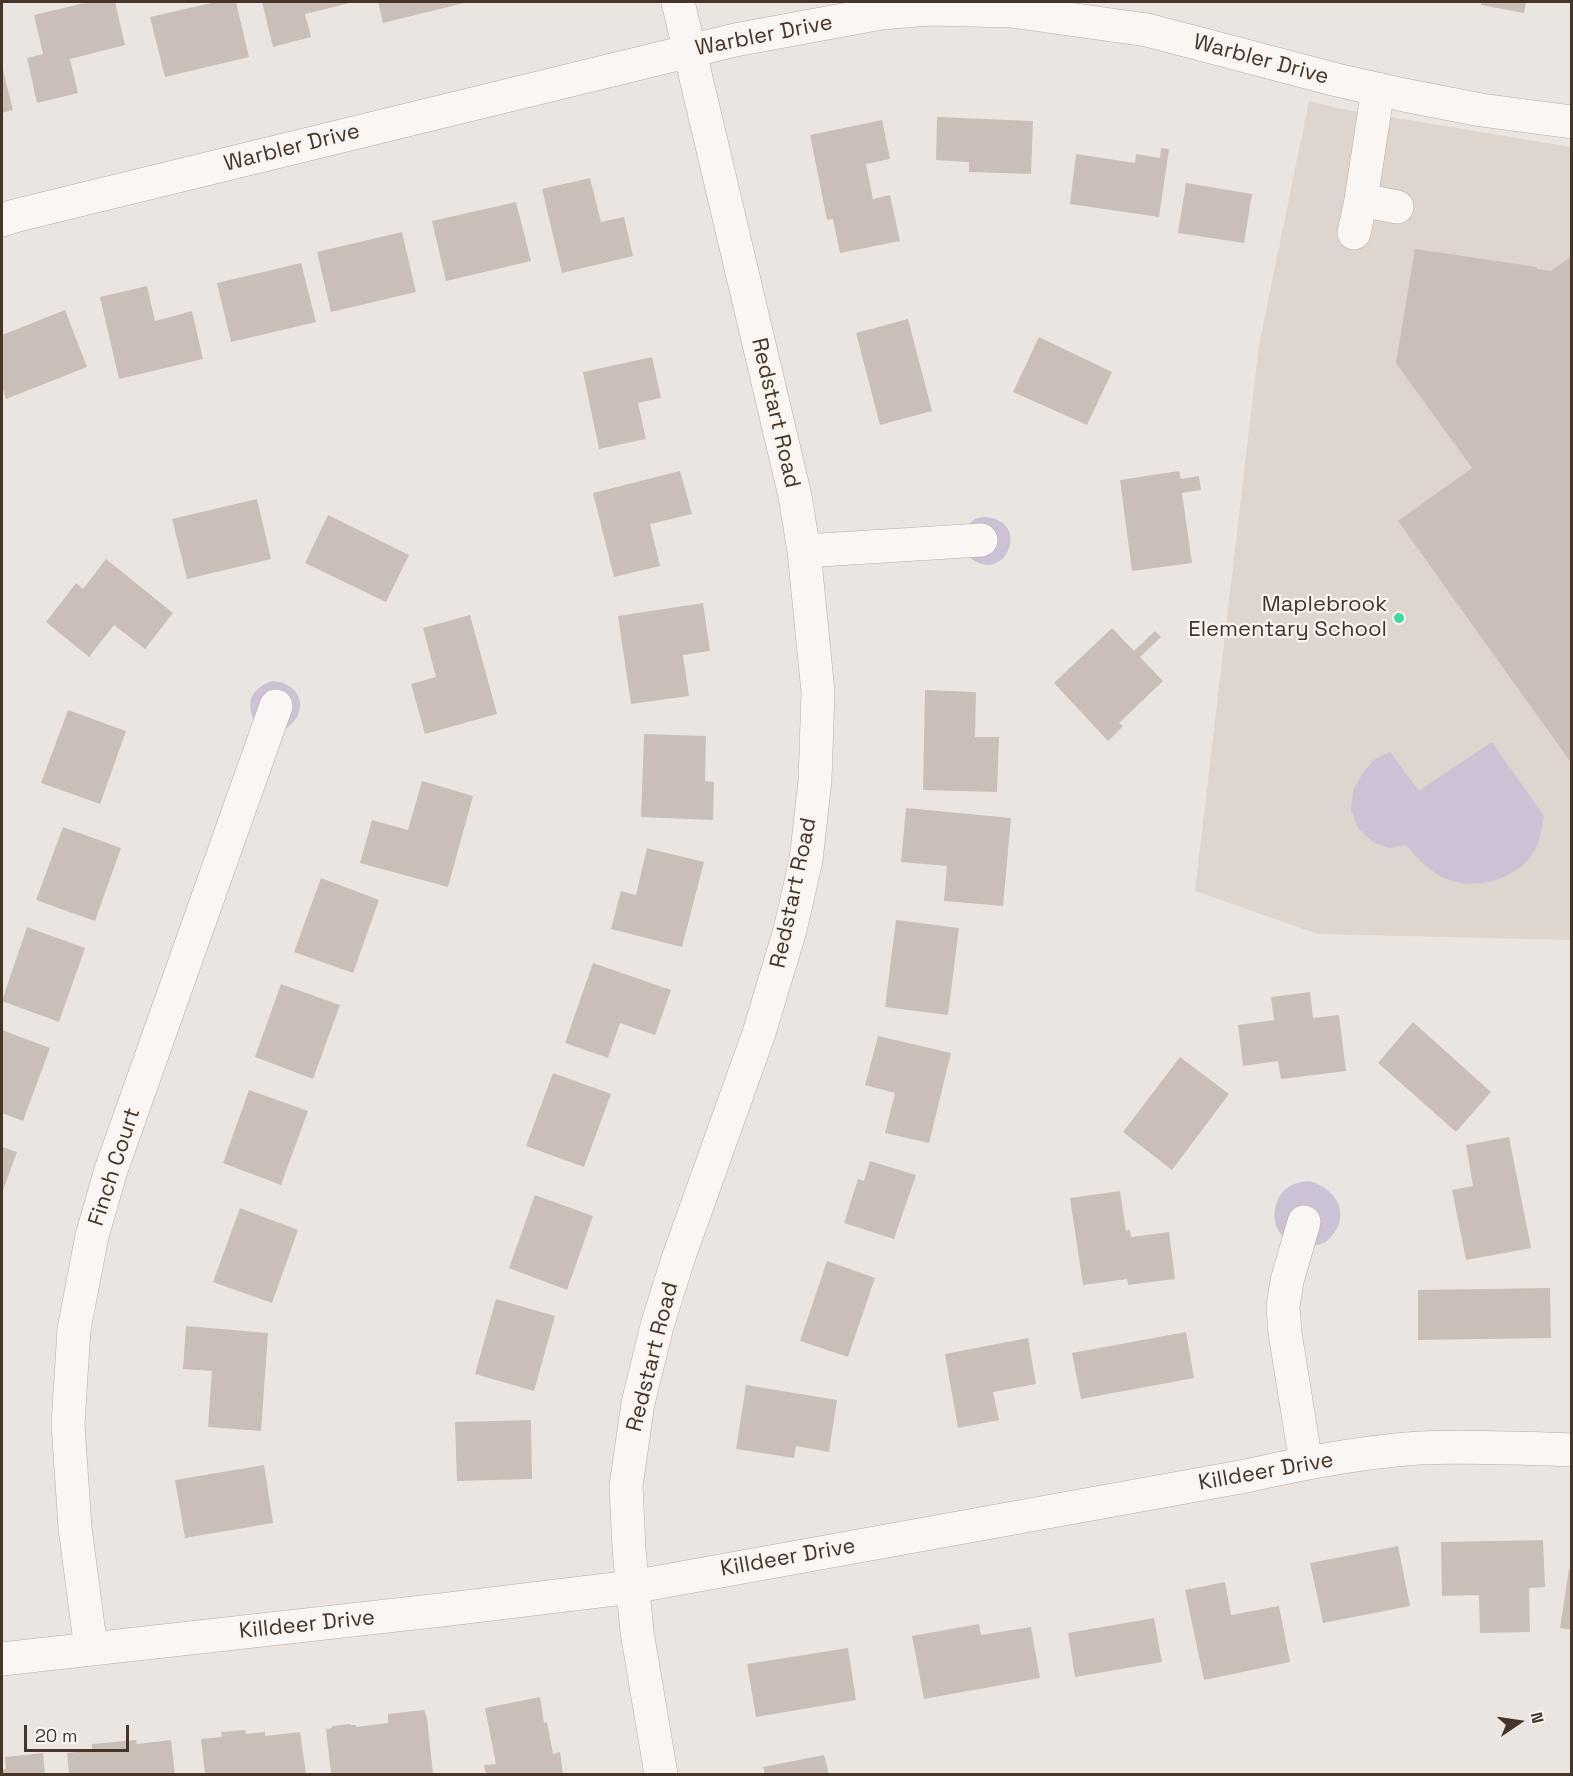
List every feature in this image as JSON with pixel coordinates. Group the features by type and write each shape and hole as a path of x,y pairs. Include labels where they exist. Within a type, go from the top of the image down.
{"street":[{"name":"Redstart Road","path":"661,1774 637,1632 632,1587 626,1486 638,1403 657,1326 678,1259 759,1033 790,930 806,860 815,781 818,692 804,550 795,496 678,2"},
{"name":"Warbler Drive","path":"2,220 735,40 881,13 930,9 1011,11 1147,30 1378,89 1480,110 1572,122"},
{"path":"1354,233 1378,89"},
{"path":"1361,200 1397,207"},
{"path":"804,550 981,540"},
{"name":"Finch Court","path":"91,1649 75,1528 68,1424 74,1329 92,1236 111,1170 276,706"},
{"path":"1304,1222 1287,1281 1283,1306 1285,1333 1306,1463"},
{"name":"Killdeer Drive","path":"2,1659 632,1587 1246,1476 1306,1463 1419,1449 1488,1446 1572,1450"}],"shaded area":[{"name":"Maplebrook Elementary School","path":"1309,101 1337,108 1571,147 1571,940 1318,934 1195,891 1259,345"},
{"path":"982,517 998,520 1007,528 1011,539 1009,550 1002,559 993,564 981,564 967,555 969,524"},
{"path":"272,681 291,687 300,700 298,716 284,730 255,722 250,708 255,692"},
{"path":"1492,742 1544,816 1538,843 1532,855 1511,873 1485,883 1457,882 1433,871 1406,845 1389,848 1373,842 1358,828 1351,810 1353,790 1364,771 1376,758 1390,752 1419,791"},
{"path":"1309,1181 1318,1184 1333,1195 1340,1211 1337,1228 1331,1237 1317,1245 1286,1238 1279,1232 1275,1219 1276,1205 1282,1192 1292,1185"}],"building":[{"path":"89,2 115,2 125,45 70,59 78,93 37,103 27,58 43,54 34,15"},
{"path":"216,2 236,2 249,57 165,77 150,17"},
{"path":"262,2 354,2 305,14 311,37 273,47"},
{"path":"378,2 468,2 383,23"},
{"path":"1481,2 1526,2 1524,13 1481,5"},
{"path":"2,66 13,110 2,113"},
{"path":"937,117 1033,121 1031,174 969,172 969,162 936,160"},
{"path":"882,120 890,159 866,164 873,199 890,195 900,241 840,253 833,219 827,220 810,135"},
{"path":"1161,148 1169,149 1159,217 1070,204 1076,154 1135,163 1136,154 1160,158"},
{"path":"590,178 601,222 624,217 633,256 562,273 542,189"},
{"path":"1186,183 1252,194 1244,243 1178,233"},
{"path":"516,202 531,261 446,281 432,221"},
{"path":"402,232 416,292 331,312 317,252"},
{"path":"1415,249 1551,271 1572,256 1572,764 1398,521 1472,468 1396,363"},
{"path":"301,263 316,322 231,342 217,283"},
{"path":"147,286 155,321 192,311 203,359 119,379 100,297"},
{"path":"65,310 87,367 6,399 2,387 2,335"},
{"path":"908,319 932,411 880,425 856,333"},
{"path":"1039,337 1112,372 1087,425 1013,392"},
{"path":"652,357 661,398 638,403 646,439 599,449 583,372"},
{"path":"680,471 692,514 650,524 660,566 614,577 593,493"},
{"path":"1179,471 1181,479 1199,476 1201,490 1182,493 1192,563 1132,571 1120,480"},
{"path":"257,499 271,559 187,579 172,519"},
{"path":"328,515 409,555 386,602 305,563"},
{"path":"106,559 173,613 145,649 114,625 89,657 46,622 76,583 83,589"},
{"path":"703,603 710,651 683,655 689,696 631,704 618,616"},
{"path":"470,615 497,714 425,734 411,684 436,677 423,628"},
{"path":"1112,628 1134,651 1155,631 1161,637 1140,657 1163,681 1119,723 1123,726 1108,741 1054,683"},
{"path":"925,690 976,692 975,737 999,737 997,792 923,790"},
{"path":"68,710 126,731 100,804 41,783"},
{"path":"644,734 706,736 705,781 714,782 713,820 641,817"},
{"path":"422,781 473,796 448,887 360,863 372,820 408,830"},
{"path":"906,808 1011,818 1003,906 944,901 947,866 901,862"},
{"path":"63,827 121,848 95,921 36,900"},
{"path":"647,848 704,862 682,947 611,929 621,891 636,895"},
{"path":"321,878 379,900 353,973 294,952"},
{"path":"896,920 959,928 948,1015 885,1007"},
{"path":"27,927 85,948 59,1022 2,1001"},
{"path":"593,963 671,990 655,1035 620,1023 608,1058 565,1043"},
{"path":"281,984 340,1005 313,1079 255,1057"},
{"path":"1310,992 1313,1018 1339,1015 1346,1071 1281,1079 1278,1061 1243,1066 1238,1025 1274,1020 1271,997"},
{"path":"1413,1022 1491,1092 1456,1132 1378,1063"},
{"path":"2,1030 50,1048 23,1121 2,1113"},
{"path":"878,1036 951,1053 929,1143 885,1133 895,1093 865,1085"},
{"path":"1180,1057 1229,1094 1172,1170 1123,1132"},
{"path":"553,1073 611,1094 584,1167 526,1146"},
{"path":"249,1090 308,1111 281,1185 223,1163"},
{"path":"1509,1137 1531,1248 1466,1260 1452,1190 1473,1186 1466,1145"},
{"path":"2,1147 17,1152 2,1193"},
{"path":"870,1161 916,1175 894,1239 844,1223 858,1179 864,1181"},
{"path":"1120,1191 1126,1231 1130,1230 1131,1237 1169,1232 1175,1279 1128,1285 1127,1279 1083,1285 1070,1198"},
{"path":"535,1195 593,1216 567,1290 509,1268"},
{"path":"240,1208 298,1230 272,1303 213,1282"},
{"path":"827,1261 875,1278 848,1357 800,1341"},
{"path":"1550,1288 1551,1338 1418,1340 1418,1290"},
{"path":"496,1299 555,1316 534,1391 475,1374"},
{"path":"186,1326 268,1333 261,1431 208,1427 212,1371 183,1369"},
{"path":"1186,1332 1194,1378 1081,1399 1072,1353"},
{"path":"1028,1338 1036,1384 993,1392 999,1420 958,1428 945,1354"},
{"path":"746,1385 837,1400 829,1452 796,1446 794,1458 736,1449"},
{"path":"531,1420 532,1479 457,1481 455,1422"},
{"path":"264,1465 273,1523 185,1538 175,1480"},
{"path":"1543,1540 1545,1587 1529,1588 1530,1632 1480,1633 1479,1595 1442,1596 1441,1542"},
{"path":"1398,1546 1410,1606 1323,1623 1310,1563"},
{"path":"1569,1569 1572,1570 1572,1630 1560,1628"},
{"path":"1225,1582 1231,1615 1279,1606 1290,1662 1204,1680 1185,1590"},
{"path":"1154,1618 1162,1662 1075,1677 1068,1633"},
{"path":"979,1624 981,1635 1031,1627 1040,1678 924,1699 912,1636"},
{"path":"848,1648 856,1700 756,1717 747,1664"},
{"path":"540,1697 544,1723 547,1722 553,1754 560,1752 563,1774 486,1774 484,1765 496,1764 485,1708"},
{"path":"424,1710 427,1718 433,1774 331,1774 326,1729 350,1724 356,1727 388,1723 388,1714"},
{"path":"245,1730 246,1734 265,1732 265,1736 300,1732 306,1774 205,1774 201,1739 222,1737 221,1732"},
{"path":"136,1740 137,1744 171,1740 175,1774 69,1774 67,1753 92,1750 92,1744"},
{"path":"43,1753 45,1774 2,1774 2,1769 6,1769 5,1757"},
{"path":"824,1755 829,1774 765,1774 763,1767"}],"place":[{"name":"Maplebrook Elementary School","path":"1399,618"}]}
